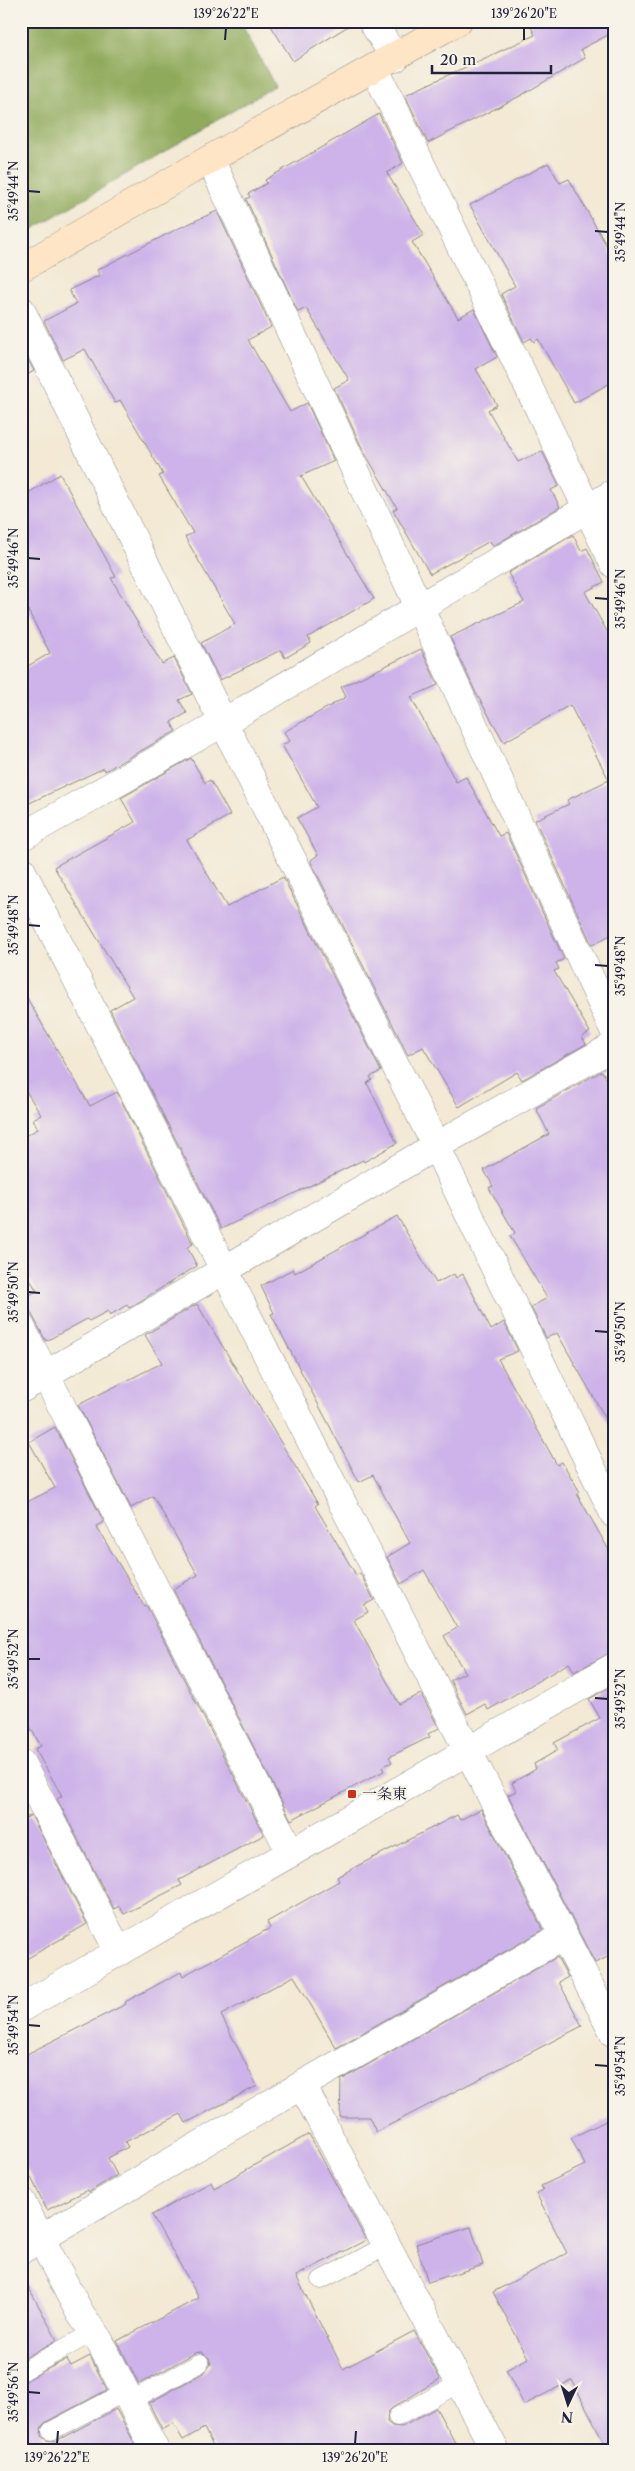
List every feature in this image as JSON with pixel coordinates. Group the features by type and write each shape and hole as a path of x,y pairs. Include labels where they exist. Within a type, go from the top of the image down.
{"street":[{"path":"372,21 385,64 614,564"},
{"path":"21,268 210,159 385,64 458,21"},
{"path":"210,159 420,608 614,1030"},
{"path":"21,310 436,1146 614,1514"},
{"path":"21,837 224,722 614,493"},
{"path":"21,869 226,1270 468,1751 614,2033"},
{"path":"21,1390 436,1146 614,1046"},
{"path":"21,1327 291,1852"},
{"path":"21,2008 614,1667"},
{"path":"21,1763 119,1952"},
{"path":"31,2245 302,2085 563,1936"},
{"path":"302,2085 495,2450"},
{"path":"21,2201 31,2245 92,2333 99,2340 155,2450"}],"lane":[{"path":"321,2280 386,2245"},
{"path":"21,2372 92,2333"},
{"path":"51,2430 200,2363"},
{"path":"396,2417 460,2382"}],"green space":[{"path":"21,21 240,21 275,86 21,236"}],"building":[{"path":"268,21 356,21 293,61"},
{"path":"528,21 614,21 614,32 581,49 585,58 520,96 428,143 405,95 535,35"},
{"path":"379,114 403,163 387,173 424,235 412,242 458,318 474,309 497,357 476,369 497,405 488,410 518,462 542,451 559,486 551,490 560,507 493,546 490,541 430,574 393,510 397,508 363,450 334,388 349,380 306,308 298,312 246,199 250,197 248,194 267,183 265,180"},
{"path":"548,163 560,183 569,179 614,259 614,381 574,403 538,339 534,342 531,338 524,342 501,294 515,286 470,205"},
{"path":"217,211 271,327 248,340 290,412 307,403 334,461 301,476 374,599 308,637 311,643 285,658 281,650 220,680 201,643 235,624 185,537 193,533 159,476 163,474 120,400 115,403 85,349 63,360 44,321 76,304 69,290 100,275 97,270"},
{"path":"21,346 34,371 21,378"},
{"path":"60,474 116,577 111,578 162,664 174,658 192,694 179,700 187,713 171,722 176,731 105,771 104,768 21,807 21,670 50,653 21,597 21,497"},
{"path":"573,535 581,551 587,548 604,582 585,592 614,644 614,933 592,945 535,820 569,804 567,800 609,780 570,705 504,742 476,693 450,637 524,602 508,573"},
{"path":"421,649 438,685 411,697 456,782 466,777 499,836 506,833 564,959 556,963 559,969 554,971 590,1032 582,1037 586,1044 522,1080 517,1072 459,1107 423,1047 408,1055 311,862 318,855 297,818 317,807 282,745 290,741 284,732 346,697 341,687"},
{"path":"191,758 205,783 210,780 230,815 187,840 227,907 283,877 381,1071 370,1077 372,1080 367,1083 397,1143 364,1162 363,1160 221,1229 110,1010 133,997 54,867 135,822 121,798"},
{"path":"21,988 90,1106 117,1092 193,1244 187,1247 197,1266 129,1308 127,1305 110,1315 108,1311 89,1321 87,1319 46,1341 23,1298 37,1291 21,1265 21,1138 38,1129 33,1119 41,1115 21,1083"},
{"path":"602,1071 614,1091 614,1433 557,1333 546,1338 531,1307 547,1298 510,1236 515,1233 489,1188 493,1186 484,1170 549,1134 536,1108"},
{"path":"397,1216 436,1283 454,1274 456,1278 463,1274 491,1330 504,1322 518,1351 498,1359 557,1465 562,1462 580,1492 577,1494 614,1559 614,1651 574,1672 569,1663 488,1710 485,1704 467,1714 450,1680 465,1673 444,1636 457,1628 424,1570 401,1584 387,1557 410,1543 373,1475 359,1482 271,1314 274,1313 261,1286 293,1269 295,1273"},
{"path":"197,1304 318,1504 315,1506 356,1575 360,1573 374,1600 364,1605 368,1612 354,1620 399,1704 421,1694 439,1728 428,1734 430,1737 389,1757 392,1762 382,1767 384,1771 291,1820 173,1589 198,1575 153,1496 131,1508 78,1405 162,1363 145,1335"},
{"path":"55,1427 104,1522 96,1526 144,1606 146,1605 264,1835 179,1880 182,1885 124,1914 119,1906 114,1909 57,1799 62,1796 35,1749 41,1746 21,1711 21,1505 55,1488 29,1442"},
{"path":"614,1685 614,1954 595,1963 508,1795 516,1791 512,1783 536,1769 534,1764 558,1750 554,1743 600,1718 589,1699"},
{"path":"481,1809 543,1930 336,2048 294,1976 221,2015 257,2086 186,2123 181,2114 125,2142 128,2147 108,2158 117,2175 89,2192 88,2190 47,2210 21,2157 21,2057 126,2004 125,2002 181,1972 183,1976 270,1928 267,1922 339,1881 337,1877 359,1865 457,1815 460,1820"},
{"path":"31,1815 87,1924 21,1962 21,1821"},
{"path":"557,1957 568,1977 559,1982 582,2026 376,2132 369,2117 340,2117 341,2080"},
{"path":"614,2117 614,2450 608,2450 572,2380 524,2405 506,2370 528,2358 493,2292 567,2253 536,2193 543,2190 541,2186 585,2165 571,2138"},
{"path":"309,2134 366,2240 296,2276 343,2369 414,2331 440,2379 392,2408 388,2412 387,2422 392,2426 402,2427 436,2408 459,2450 215,2450 204,2428 183,2440 173,2423 162,2429 149,2403 205,2372 211,2364 209,2358 201,2352 195,2353 139,2384 117,2341 199,2298 152,2215 211,2182 214,2188"},
{"path":"471,2227 483,2265 428,2282 416,2244"},
{"path":"21,2273 57,2340 21,2360"},
{"path":"90,2356 107,2390 46,2422 42,2426 41,2436 46,2440 56,2441 116,2409 135,2444 125,2450 21,2450 21,2383 67,2359 71,2366"}],"place":[{"name":"一条東","path":"352,1794"}]}
